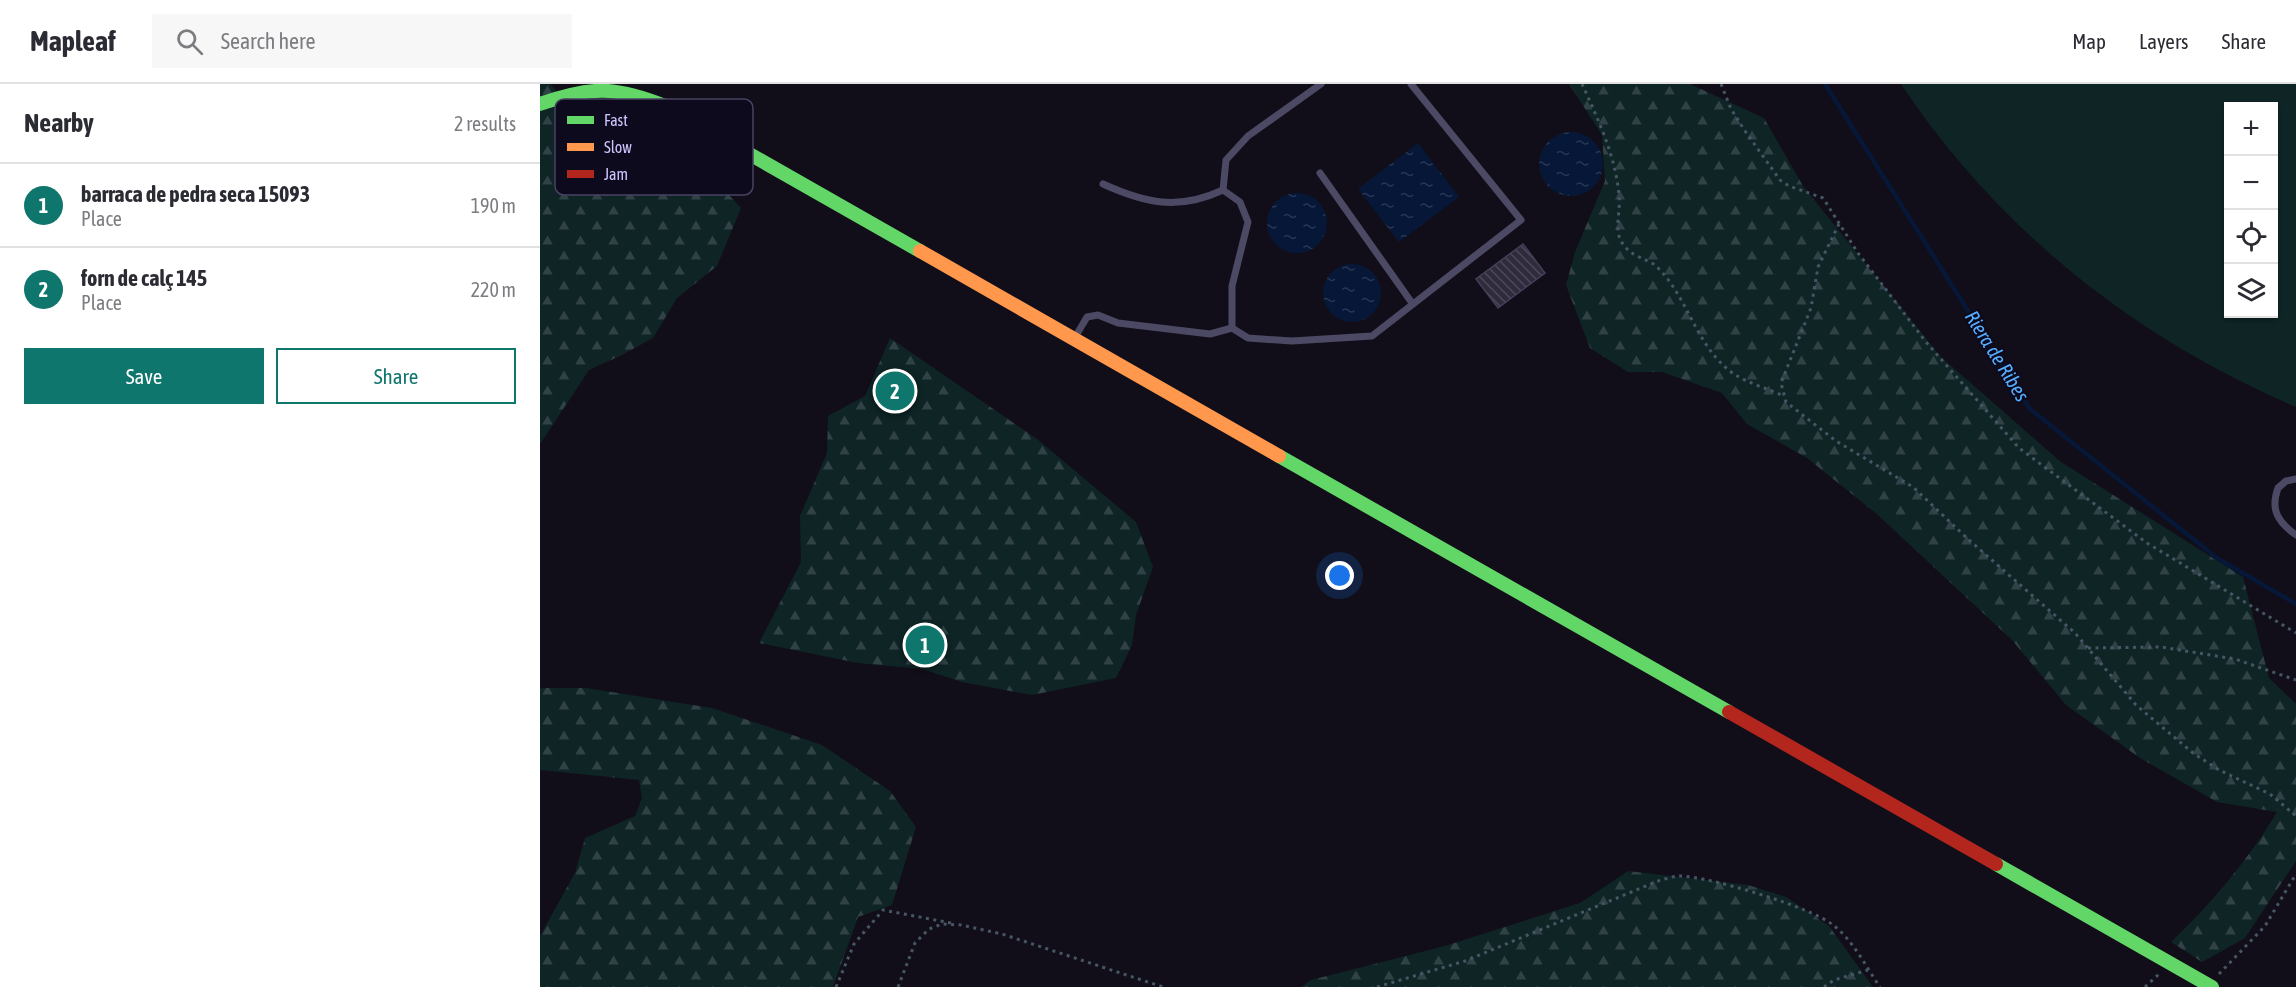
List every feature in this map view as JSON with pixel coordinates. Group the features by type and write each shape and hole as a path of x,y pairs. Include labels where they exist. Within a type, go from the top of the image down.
{"street":[{"path":"540,104 568,92 602,87 633,92 649,99"},
{"path":"753,156 2210,986"}],"lane":[{"path":"1223,190 1226,160 1248,136 1321,84"},
{"path":"1074,339 1087,317 1098,315 1118,323 1210,334 1233,328 1248,338 1292,341 1372,336 1521,220 1411,84"},
{"path":"1320,174 1412,303"},
{"path":"1103,184 1133,197 1168,203 1208,197 1223,190"},
{"path":"1223,190 1240,202 1248,222 1233,286 1233,328"},
{"path":"2296,478 2286,481 2278,488 2274,507 2276,516 2296,535"}],"path":[{"path":"1582,84 1603,130 1611,159 1620,196 1618,224 1621,241 1636,257 1655,265 1670,282 1705,345 1718,360 1734,374 1785,397"},
{"path":"1721,84 1731,109 1780,180 1789,186 1823,198 1858,253 1926,342 2019,448 2147,543 2296,633"},
{"path":"1839,224 1818,267 1811,308 1781,383 1786,402 1836,441 1913,487 1969,540 2075,633 2136,705 2193,753 2219,770 2270,794 2296,816"},
{"path":"2088,648 2161,647 2235,659 2296,680"},
{"path":"2210,986 2265,926 2296,874"},
{"path":"1377,987 1465,962 1658,881 1679,876 1714,881 1810,912 1833,924 1847,938 1880,987"},
{"path":"836,987 854,944 883,910 1002,934 1163,987"},
{"path":"898,987 915,943 928,929 942,924 961,925"},
{"path":"1824,987 1834,980 1868,970"}],"green space":[{"path":"540,84 550,84 564,99 555,99 555,195 729,195 741,208 717,266 677,298 653,338 589,370 540,444"},
{"path":"1569,84 1690,84 1764,118 1803,186 1941,357 2061,462 2243,577 2269,678 2296,704 2296,861 2245,938 2202,962 2171,942 2228,880 2254,847 2277,812 2217,802 2140,758 2066,705 2012,640 1878,515 1807,458 1747,424 1722,393 1662,372 1628,372 1590,348 1566,285 1575,252 1605,181 1602,135"},
{"path":"1901,84 2296,84 2296,407 2180,348 2126,313 2074,274 2026,232 1981,186 1939,137"},
{"path":"890,338 1037,439 1136,522 1153,567 1136,615 1132,645 1116,678 1032,695 962,682 922,669 858,663 759,643 801,562 800,516 827,453 828,416 865,396"},
{"path":"540,688 586,688 712,708 822,745 890,791 916,827 892,905 858,917 833,987 540,987 540,936 575,873 585,838 635,816 642,798 639,780 540,770"},
{"path":"1628,871 1748,885 1786,897 1829,926 1873,987 1301,987 1311,980 1445,946 1580,903"}],"water":[{"path":"1565,132 1577,132 1594,141 1601,152 1603,164 1601,176 1594,187 1577,196 1565,196 1553,191 1544,182 1539,170 1539,158 1544,146 1553,137"},
{"path":"1418,143 1459,197 1399,242 1358,189"},
{"path":"1297,193 1318,202 1327,223 1318,244 1297,253 1276,244 1267,223 1276,202"},
{"path":"1352,264 1363,266 1376,277 1381,293 1379,304 1368,317 1352,322 1341,320 1328,309 1323,293 1325,282 1336,269"}],"building":[{"path":"1523,244 1545,273 1498,308 1476,279"}],"waterway":[{"name":"Riera de Ribes","path":"1825,84 2030,409 2217,558 2296,604"}],"traffic: fast":[{"path":"555,99 589,91 617,92 647,99"},
{"path":"540,104 555,99"},
{"path":"753,156 920,251"},
{"path":"1279,456 1729,712"},
{"path":"1996,864 2212,987"}],"traffic: slow":[{"path":"920,251 1279,456"}],"traffic: jam":[{"path":"1729,712 1996,864"}],"place":[{"name":"forn de calç 145","path":"895,391"},
{"name":"barraca de pedra seca 15093","path":"925,645"}]}
